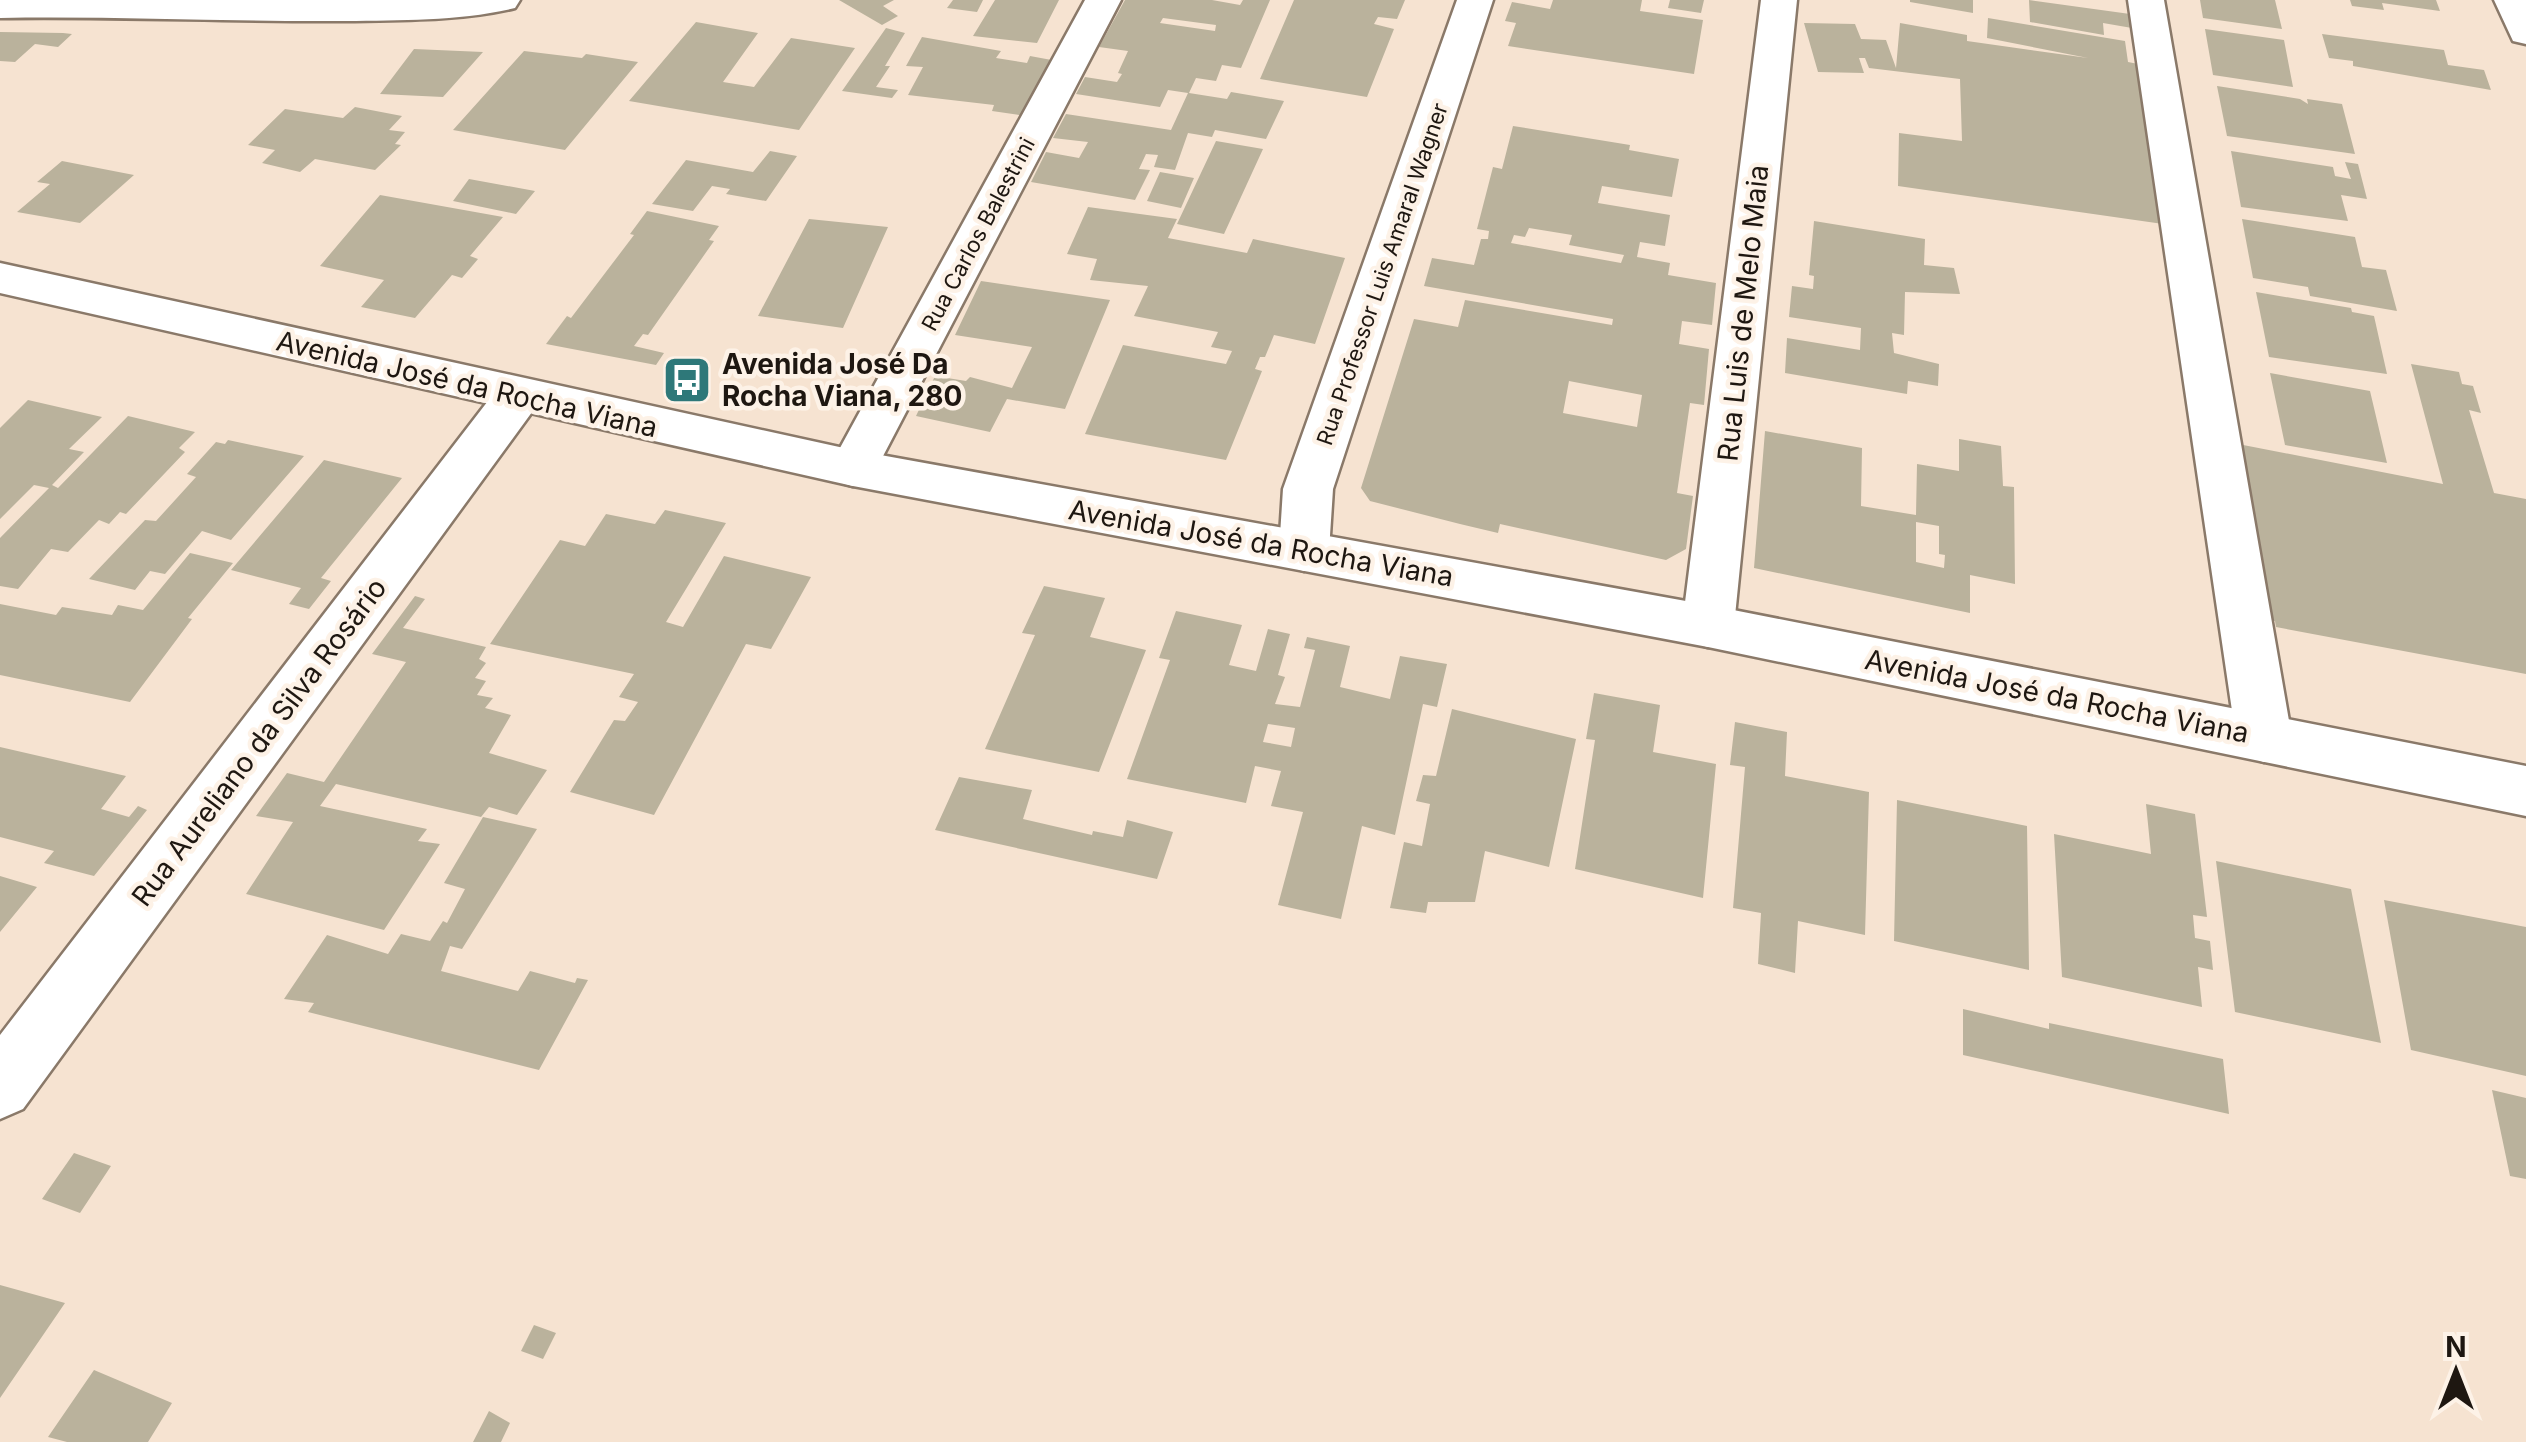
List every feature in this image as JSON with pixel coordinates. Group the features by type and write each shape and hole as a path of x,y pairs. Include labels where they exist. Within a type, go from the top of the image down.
{"street":[{"path":"0,7 66,2 383,7 502,0"},
{"name":"Rua Carlos Balestrini","path":"853,468 1103,0"},
{"name":"Rua Professor Luis Amaral Wagner","path":"1304,551 1308,489 1475,0"},
{"name":"Rua Luis de Melo Maia","path":"1708,626 1778,0"},
{"path":"2146,0 2264,738"},
{"path":"2512,0 2526,34"},
{"name":"Avenida José da Rocha Viana","path":"0,278 853,468 1708,626 2526,791"},
{"name":"Rua Aureliano da Silva Rosário","path":"0,1087 518,396"}],"building":[{"path":"839,0 894,0 883,6 898,16 882,25"},
{"path":"953,0 983,0 977,12 947,8"},
{"path":"995,0 1059,0 1037,43 973,36"},
{"path":"1125,0 1212,0 1240,5 1243,0 1270,0 1241,68 1222,65 1216,81 1196,78 1189,93 1227,99 1231,92 1284,101 1266,139 1215,130 1212,137 1188,133 1175,170 1154,167 1158,155 1146,154 1139,169 1150,170 1135,200 1031,182 1046,152 1079,158 1088,142 1053,138 1066,114 1171,130 1188,93 1168,90 1160,107 1076,94 1085,77 1117,82 1122,74 1118,73 1128,51 1099,47","holes":["1163,18 1216,25 1215,31 1160,23"]},
{"path":"1294,0 1405,0 1397,19 1378,17 1374,24 1394,29 1367,97 1260,79"},
{"path":"1553,0 1642,0 1640,11 1703,20 1694,74 1508,46 1516,23 1505,21 1512,2 1550,9"},
{"path":"1670,0 1704,0 1701,13 1668,8"},
{"path":"1973,0 1973,13 1910,2"},
{"path":"2029,0 2130,14 2132,28 2103,23 2104,35 2030,22"},
{"path":"2200,0 2275,0 2282,29 2203,18"},
{"path":"2350,0 2436,0 2440,11 2382,3 2384,10 2352,6"},
{"path":"1988,18 2125,41 2128,62 2138,64 2163,224 1898,186 1899,133 1962,141 1960,79 1869,68 1865,58 1859,58 1864,73 1818,72 1804,23 1855,24 1861,39 1886,40 1896,68 1900,23 1967,35 1967,41 2088,58 1987,38"},
{"path":"696,22 758,33 723,82 754,87 791,38 855,48 799,130 629,101"},
{"path":"886,28 905,33 876,87 898,90 892,98 842,91"},
{"path":"2205,29 2284,40 2293,87 2213,75"},
{"path":"0,32 72,34 58,47 35,44 15,62 0,61"},
{"path":"2322,34 2444,50 2448,65 2484,70 2491,90 2353,66 2353,61 2329,58"},
{"path":"922,37 1001,51 996,58 1027,63 1030,56 1057,61 1026,116 992,111 994,105 908,95 923,67 906,66"},
{"path":"414,49 483,52 443,97 380,94"},
{"path":"524,51 638,62 565,150 453,130"},
{"path":"2217,86 2300,99 2308,104 2307,99 2342,104 2355,154 2227,136"},
{"path":"355,107 402,116 389,130 405,132 395,144 401,145 375,170 315,159 300,172 262,163 275,150 248,145 285,109 343,118"},
{"path":"1513,126 1630,145 1629,150 1679,159 1672,197 1602,186 1598,203 1670,215 1665,246 1640,242 1637,257 1670,263 1668,275 1716,283 1712,325 1682,321 1679,344 1709,349 1704,405 1690,403 1677,493 1693,496 1686,549 1666,560 1500,524 1498,533 1370,501 1361,488 1414,319 1458,327 1465,300 1612,325 1613,319 1424,286 1432,258 1474,265 1481,239 1488,239 1489,231 1477,229 1493,167 1502,169","holes":["1529,228 1572,235 1569,245 1624,255 1621,263 1511,243 1514,235 1525,237","1569,381 1642,395 1637,427 1563,413"]},
{"path":"1216,141 1263,149 1224,234 1177,224"},
{"path":"770,151 797,156 766,201 726,194 730,189 712,186 693,211 652,204 686,160 753,172"},
{"path":"2231,151 2333,167 2335,176 2351,179 2345,162 2358,164 2367,199 2341,195 2348,221 2241,207"},
{"path":"62,161 134,175 80,223 17,212 50,184 37,182"},
{"path":"1160,172 1194,178 1181,208 1147,201"},
{"path":"469,179 535,191 516,214 453,201"},
{"path":"380,195 503,217 470,256 478,259 462,278 452,275 415,318 361,307 384,280 320,266"},
{"path":"1088,207 1177,219 1168,238 1247,253 1253,239 1345,258 1315,344 1274,335 1265,357 1260,357 1255,369 1262,371 1226,460 1085,434 1123,345 1226,364 1232,351 1211,347 1218,332 1134,316 1148,286 1090,280 1097,259 1067,254"},
{"path":"647,211 719,226 709,240 714,241 648,335 643,334 634,346 664,353 656,365 546,344 567,316 571,318 634,235 630,234"},
{"path":"809,219 888,227 843,328 758,316"},
{"path":"2242,219 2355,237 2362,267 2386,270 2397,311 2310,296 2308,287 2253,278"},
{"path":"1814,221 1925,239 1924,265 1954,268 1960,294 1905,292 1904,335 1892,333 1894,353 1939,364 1938,386 1908,381 1907,394 1785,373 1787,338 1860,350 1861,328 1789,317 1792,286 1813,289 1814,276 1809,275"},
{"path":"981,281 1110,300 1065,409 1007,399 990,432 916,416 935,376 966,381 970,377 1012,388 1032,347 955,335"},
{"path":"2256,292 2351,308 2352,312 2374,316 2387,374 2269,357"},
{"path":"2411,364 2459,372 2462,384 2473,386 2481,413 2469,410 2494,493 2526,499 2526,674 2276,627 2275,621 2263,619 2238,444 2443,484"},
{"path":"2270,373 2370,391 2387,463 2285,445"},
{"path":"28,400 102,417 69,449 84,452 52,485 58,488 128,416 195,432 179,448 185,452 126,514 120,512 109,524 99,520 68,552 51,549 18,589 0,586 0,538 49,488 34,485 0,519 0,428"},
{"path":"1765,431 1862,448 1861,506 1916,515 1917,464 1959,471 1959,439 2001,446 2003,486 2014,487 2015,584 1970,575 1970,613 1754,568","holes":["1916,522 1939,526 1939,554 1945,555 1944,568 1916,562"]},
{"path":"228,440 304,456 231,540 202,531 165,574 150,571 135,590 89,579 145,520 156,521 196,477 187,474 216,442 225,444"},
{"path":"324,460 402,478 321,578 331,581 309,609 289,604 301,588 231,570"},
{"path":"665,510 726,523 666,622 683,627 724,556 811,577 771,649 746,644 654,815 570,792 614,720 625,721 638,702 619,697 634,674 490,644 560,540 585,546 606,514 655,524"},
{"path":"190,553 233,563 188,618 192,619 130,702 0,675 0,604 56,615 62,607 112,615 118,605 143,610"},
{"path":"1044,586 1105,598 1090,637 1146,650 1099,772 985,749 1035,635 1022,633"},
{"path":"415,596 425,599 403,628 486,647 479,659 486,663 475,678 486,681 477,695 493,698 485,708 511,715 489,753 547,770 517,815 489,807 481,817 336,784 320,806 427,829 418,841 440,844 384,930 246,894 293,822 256,816 287,773 324,782 406,662 372,654"},
{"path":"1176,611 1242,625 1229,665 1256,671 1268,629 1290,634 1278,675 1285,677 1275,704 1300,707 1315,650 1304,648 1307,637 1350,646 1340,687 1390,699 1400,656 1447,664 1437,707 1423,704 1395,835 1362,826 1341,919 1278,905 1303,812 1271,806 1281,771 1255,766 1246,803 1127,779 1170,660 1159,658","holes":["1268,724 1295,728 1291,747 1263,742"]},
{"path":"1594,693 1660,705 1653,752 1716,764 1703,898 1575,869 1595,740 1586,739"},
{"path":"1452,709 1576,739 1549,867 1485,851 1475,902 1428,902 1426,913 1390,908 1404,842 1422,846 1430,804 1416,801 1423,775 1436,776"},
{"path":"1735,722 1787,732 1785,776 1869,792 1865,935 1798,921 1795,973 1758,964 1761,913 1733,908 1745,767 1730,765"},
{"path":"0,747 126,776 101,809 129,817 138,806 147,810 94,876 44,863 54,851 0,837"},
{"path":"959,777 1032,790 1023,819 1092,835 1093,831 1123,837 1127,820 1173,832 1157,879 935,830"},
{"path":"1897,800 2027,826 2029,970 1894,941"},
{"path":"2146,804 2195,814 2207,917 2193,915 2195,938 2210,941 2213,970 2198,967 2202,1007 2062,977 2054,834 2151,854"},
{"path":"483,817 537,829 462,949 450,946 441,971 518,991 530,971 575,983 577,978 588,980 539,1070 308,1012 314,1003 284,999 327,935 388,954 401,934 430,941 443,921 447,923 465,889 444,883"},
{"path":"2216,861 2351,889 2381,1043 2235,1012"},
{"path":"0,876 37,887 0,932"},
{"path":"2384,900 2526,927 2526,1076 2411,1050"},
{"path":"1963,1009 2049,1029 2049,1023 2223,1059 2229,1114 1963,1055"},
{"path":"2492,1090 2526,1098 2526,1179 2510,1176"},
{"path":"74,1153 111,1166 80,1213 42,1199"},
{"path":"0,1285 65,1303 0,1398"},
{"path":"534,1325 556,1333 543,1359 521,1351"},
{"path":"94,1370 172,1403 148,1442 67,1442 48,1437"},
{"path":"489,1411 510,1423 501,1442 473,1442"}],"place":[{"name":"Avenida José Da Rocha Viana, 280","path":"687,380"}]}
